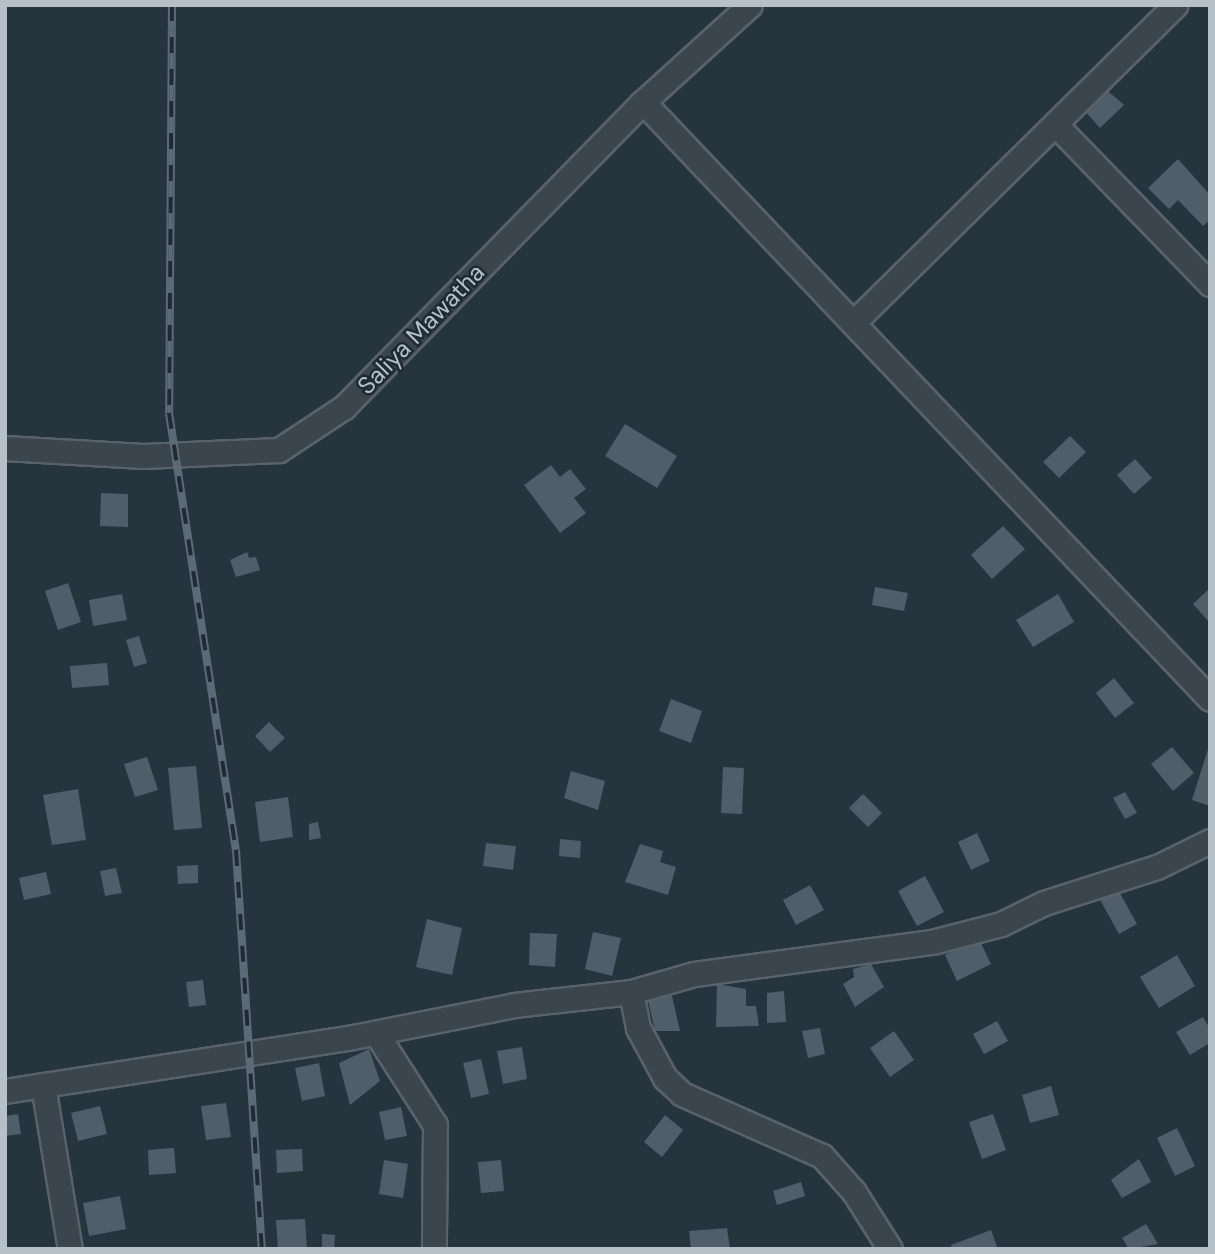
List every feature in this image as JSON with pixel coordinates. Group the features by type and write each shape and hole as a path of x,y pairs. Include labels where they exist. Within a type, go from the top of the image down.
{"street":[{"name":"Saliya Mawatha","path":"5,449 144,456 279,450 344,407 643,102 750,5"},
{"path":"853,323 1176,5"},
{"path":"643,102 1210,699"},
{"path":"1055,124 1210,284"},
{"path":"5,1091 376,1033 514,1005 631,992 694,974 932,942 1001,924 1044,903 1157,867 1210,841"},
{"path":"631,992 638,1028 665,1079 682,1094 822,1156 854,1192 890,1249"},
{"path":"376,1033 435,1125 434,1249"},
{"path":"43,1084 70,1249"}],"building":[{"path":"1101,85 1124,105 1100,128 1084,110"},
{"path":"1178,159 1210,195 1210,220 1203,226 1178,200 1169,209 1148,188"},
{"path":"625,424 677,456 657,488 605,456"},
{"path":"1070,436 1086,452 1059,478 1043,462"},
{"path":"1135,459 1152,478 1134,494 1117,475"},
{"path":"551,465 560,477 570,469 586,489 574,498 586,513 560,533 524,485"},
{"path":"101,493 128,494 128,527 100,526"},
{"path":"1003,526 1025,549 992,579 971,555"},
{"path":"247,552 249,558 256,557 260,570 236,577 230,560"},
{"path":"68,583 81,622 58,630 45,591"},
{"path":"875,587 908,593 904,611 872,605"},
{"path":"1210,588 1210,623 1193,604"},
{"path":"122,594 127,620 93,626 89,600"},
{"path":"1058,594 1074,622 1033,647 1016,620"},
{"path":"139,636 147,663 134,667 126,640"},
{"path":"107,663 109,685 72,688 70,666"},
{"path":"1114,678 1134,703 1115,718 1096,693"},
{"path":"671,699 702,711 691,743 659,731"},
{"path":"269,722 285,738 270,752 255,736"},
{"path":"1172,747 1194,773 1173,791 1151,764"},
{"path":"1210,747 1210,806 1192,800"},
{"path":"147,757 158,790 135,797 124,764"},
{"path":"196,766 202,828 174,830 168,768"},
{"path":"723,767 744,768 742,814 721,813"},
{"path":"571,771 605,781 598,810 564,798"},
{"path":"78,789 86,840 52,845 43,795"},
{"path":"1125,792 1137,813 1125,819 1113,798"},
{"path":"863,794 882,813 868,827 849,808"},
{"path":"288,797 293,837 260,842 255,802"},
{"path":"318,822 321,838 309,840 309,824"},
{"path":"977,833 990,861 971,870 958,842"},
{"path":"560,839 581,841 580,858 559,856"},
{"path":"486,843 516,846 513,870 483,866"},
{"path":"640,844 663,851 660,862 676,867 668,895 625,882"},
{"path":"198,865 198,883 178,884 177,866"},
{"path":"116,868 122,893 105,896 100,871"},
{"path":"46,872 51,894 24,900 19,878"},
{"path":"925,876 944,912 917,926 898,891"},
{"path":"810,885 824,910 796,925 783,900"},
{"path":"1116,886 1137,924 1119,934 1098,896"},
{"path":"427,919 462,928 452,975 416,967"},
{"path":"593,932 621,938 612,976 585,969"},
{"path":"530,933 557,934 555,967 529,965"},
{"path":"979,939 991,964 957,981 945,955"},
{"path":"1177,955 1195,986 1159,1008 1140,977"},
{"path":"871,964 884,987 855,1007 843,984 854,977 853,969"},
{"path":"203,980 206,1005 189,1007 186,982"},
{"path":"717,984 746,989 746,1006 756,1006 759,1026 716,1027"},
{"path":"784,991 786,1022 767,1023 767,993"},
{"path":"647,996 672,996 680,1031 655,1031"},
{"path":"1203,1017 1210,1029 1210,1043 1190,1055 1176,1032"},
{"path":"997,1021 1008,1041 984,1054 973,1034"},
{"path":"820,1028 825,1054 808,1058 802,1031"},
{"path":"894,1031 914,1060 890,1077 870,1048"},
{"path":"522,1047 527,1079 503,1084 497,1051"},
{"path":"369,1049 380,1081 350,1105 339,1063"},
{"path":"481,1059 489,1094 471,1098 463,1063"},
{"path":"319,1063 325,1096 302,1101 295,1068"},
{"path":"1051,1086 1059,1115 1030,1123 1022,1095"},
{"path":"226,1103 231,1137 206,1140 201,1106"},
{"path":"100,1106 107,1134 78,1141 71,1113"},
{"path":"401,1107 407,1136 385,1140 379,1112"},
{"path":"18,1114 21,1134 5,1136 5,1116"},
{"path":"993,1114 1006,1150 982,1159 969,1122"},
{"path":"665,1115 683,1130 662,1157 644,1142"},
{"path":"1177,1128 1195,1166 1175,1176 1157,1138"},
{"path":"174,1148 176,1173 149,1175 148,1150"},
{"path":"302,1149 303,1171 277,1173 276,1150"},
{"path":"1139,1159 1151,1182 1122,1198 1111,1180"},
{"path":"384,1160 408,1164 403,1198 379,1194"},
{"path":"501,1160 504,1191 481,1193 478,1162"},
{"path":"801,1182 805,1196 777,1205 773,1191"},
{"path":"120,1196 126,1229 89,1236 83,1203"},
{"path":"305,1219 307,1249 278,1249 276,1220"},
{"path":"1146,1224 1158,1244 1129,1249 1122,1238"},
{"path":"727,1228 730,1249 691,1249 689,1231"},
{"path":"991,1230 998,1249 952,1249 951,1245"},
{"path":"322,1234 335,1235 334,1249 322,1249"}],"railway":[{"path":"172,5 169,413 236,850 262,1249"}]}
